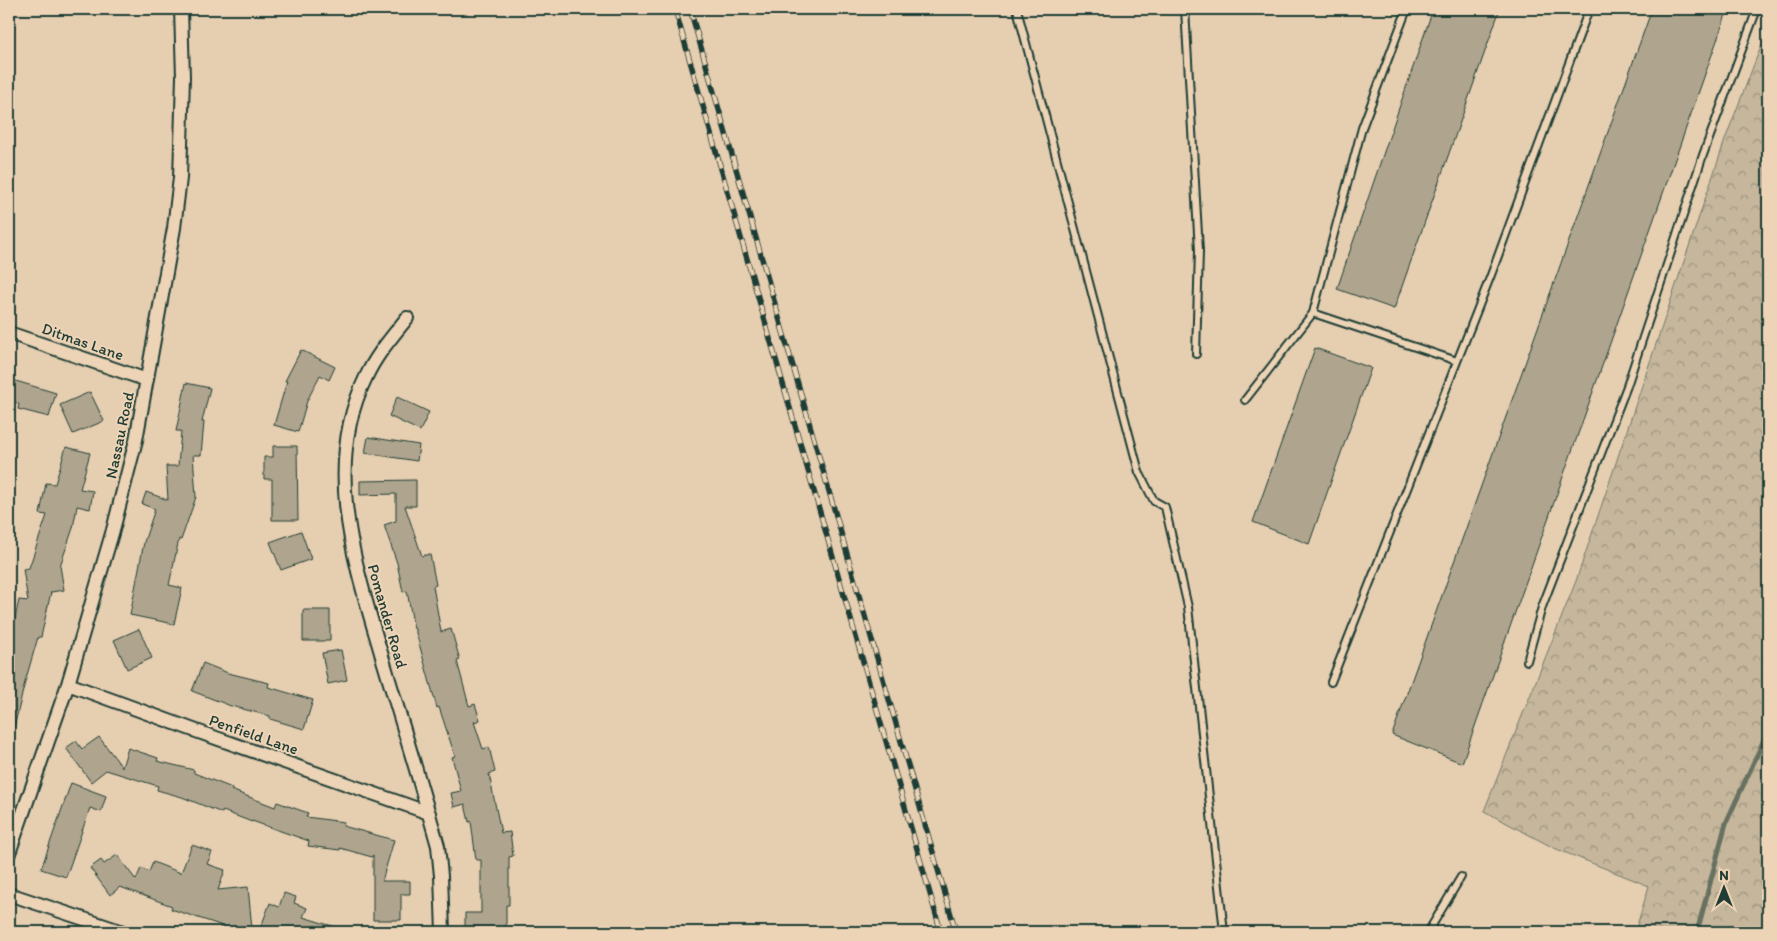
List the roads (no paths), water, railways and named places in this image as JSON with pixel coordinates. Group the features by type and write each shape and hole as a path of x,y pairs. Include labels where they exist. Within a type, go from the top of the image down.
{"street":[{"name":"Nassau Road","path":"9,853 68,684 113,530 136,440 174,228 180,178 183,77 181,9"},
{"name":"Pomander Road","path":"407,318 382,348 365,378 353,412 347,442 344,480 346,512 360,580 438,846 443,932"},
{"name":"Ditmas Lane","path":"9,333 147,380"},
{"name":"Penfield Lane","path":"68,684 429,813"},
{"path":"9,894 123,932"}],"lane":[{"path":"1017,9 1139,472 1154,501 1165,507 1188,607 1224,932"},
{"path":"1185,9 1199,251 1196,354"},
{"path":"1245,400 1312,313 1362,128 1407,9"},
{"path":"1331,682 1491,275 1588,9"},
{"path":"1527,661 1542,607 1627,386 1703,155 1757,9"},
{"path":"1312,313 1457,361"},
{"path":"1428,932 1461,877"}],"waterway":[{"path":"1697,932 1726,823 1768,731"}],"railway":[{"path":"675,9 941,932"},
{"path":"690,9 956,932"}]}
